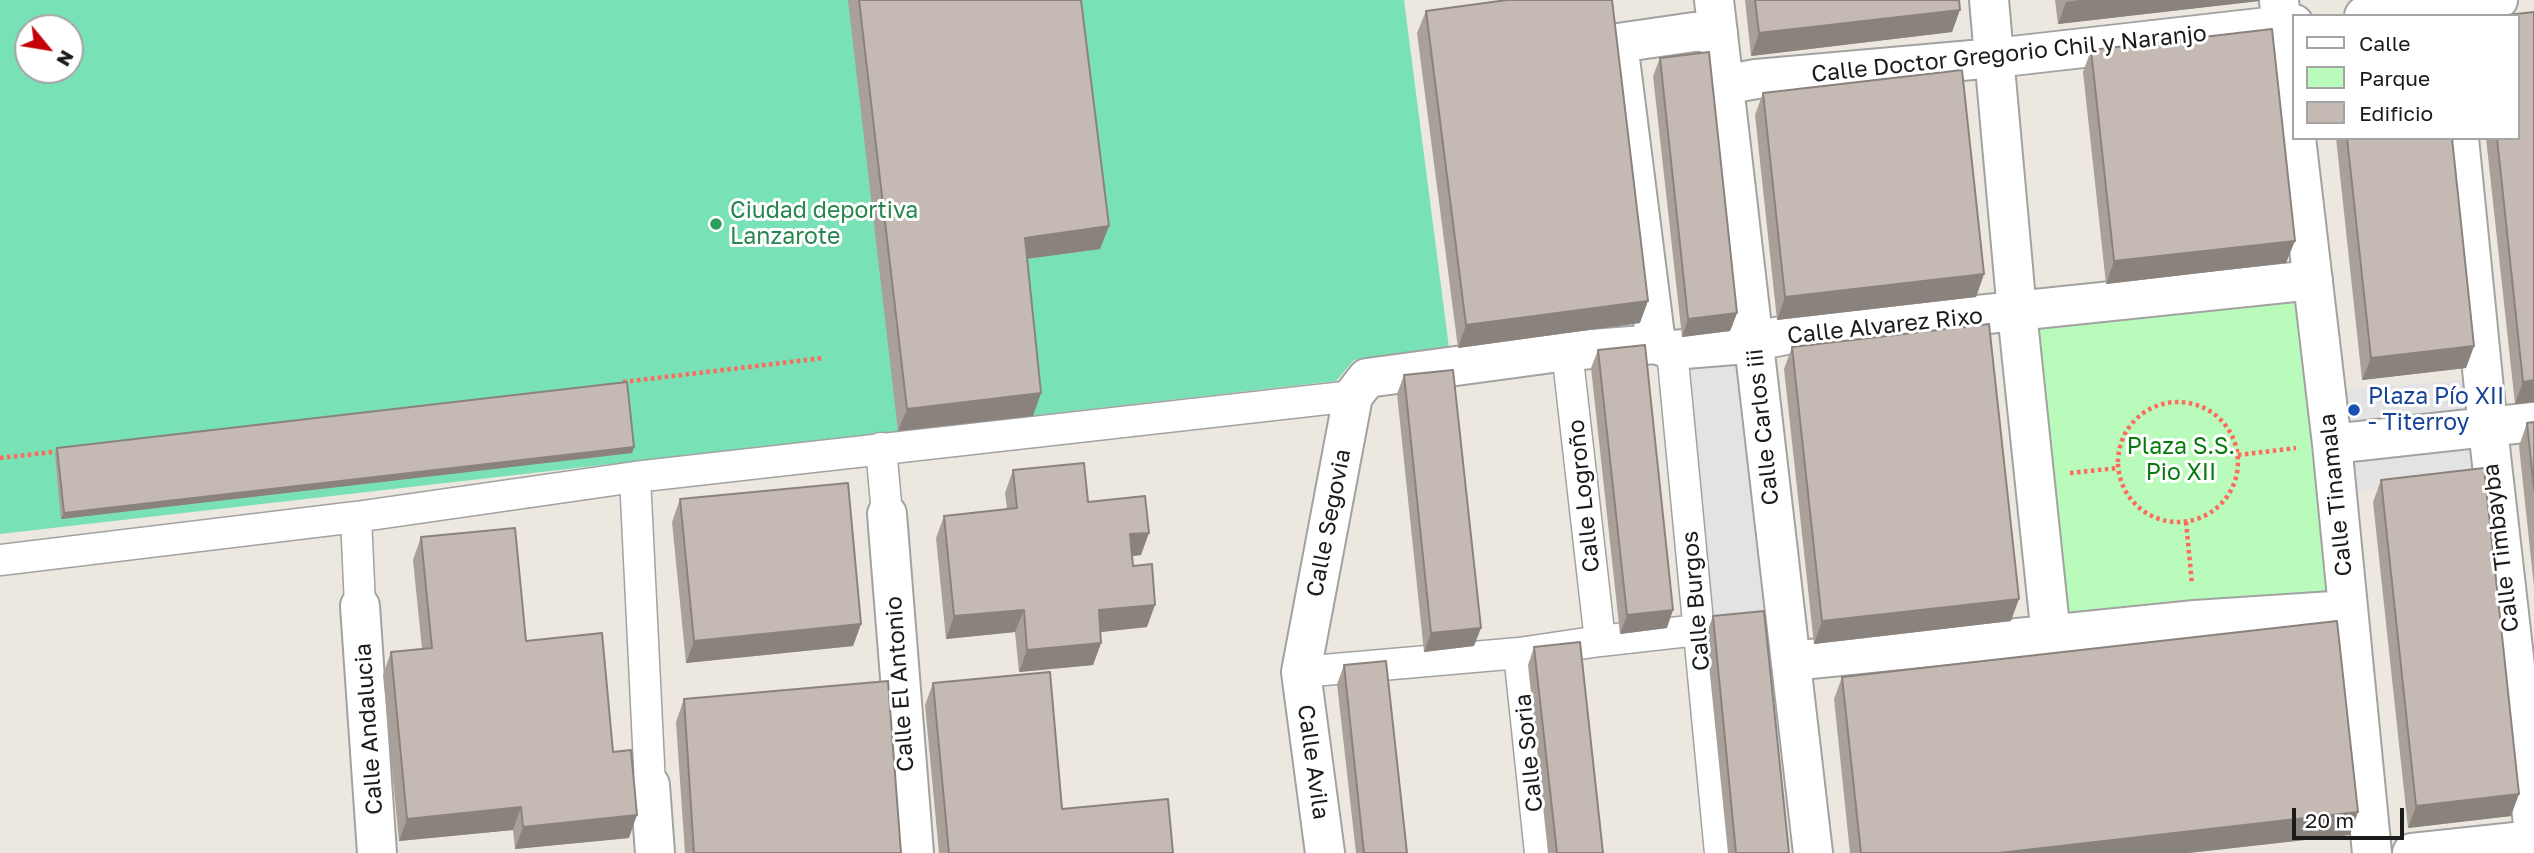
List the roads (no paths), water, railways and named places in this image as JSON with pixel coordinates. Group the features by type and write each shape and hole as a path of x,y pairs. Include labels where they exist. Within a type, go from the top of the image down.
{"street":[{"path":"1989,0 2017,312 2051,636"},
{"path":"2382,14 2498,0"},
{"name":"Calle Carlos iii","path":"1716,16 1813,853"},
{"name":"Calle Burgos","path":"1716,16 1693,32 1618,43 1664,347 1698,630 1720,853"},
{"path":"2285,16 2292,102"},
{"name":"Calle Doctor Gregorio Chil y Naranjo","path":"1724,85 1756,79 1995,58 2285,16"},
{"name":"Calle Tinamala","path":"2296,140 2332,444 2372,853"},
{"name":"Calle Timbayba","path":"2459,140 2488,429 2534,833"},
{"path":"2017,312 2313,281"},
{"name":"Calle Alvarez Rixo","path":"1360,387 1567,351 1754,341 2017,312"},
{"name":"Calle Logroño","path":"1567,351 1585,653"},
{"path":"0,560 356,517 635,477 1360,387"},
{"name":"Calle Segovia","path":"1301,672 1360,387"},
{"path":"2332,444 2534,422"},
{"path":"881,448 887,514"},
{"path":"635,477 655,853"},
{"name":"Calle El Antonio","path":"887,514 914,853"},
{"path":"356,517 360,606"},
{"name":"Calle Andalucia","path":"360,606 377,853"},
{"path":"1791,661 2195,620 2348,610"},
{"path":"1301,672 1519,653 1585,653 1698,630"},
{"name":"Calle Soria","path":"1519,653 1540,853"},
{"name":"Calle Avila","path":"1301,672 1325,853"},
{"path":"2412,853 2534,841"}],"place":[{"name":"Ciudad deportiva Lanzarote","path":"716,224"},
{"name":"Plaza Pío XII - Titerroy","path":"2354,410"}],"park label":[{"name":"Plaza S.S. Pio XII","path":"2181,460"}]}
